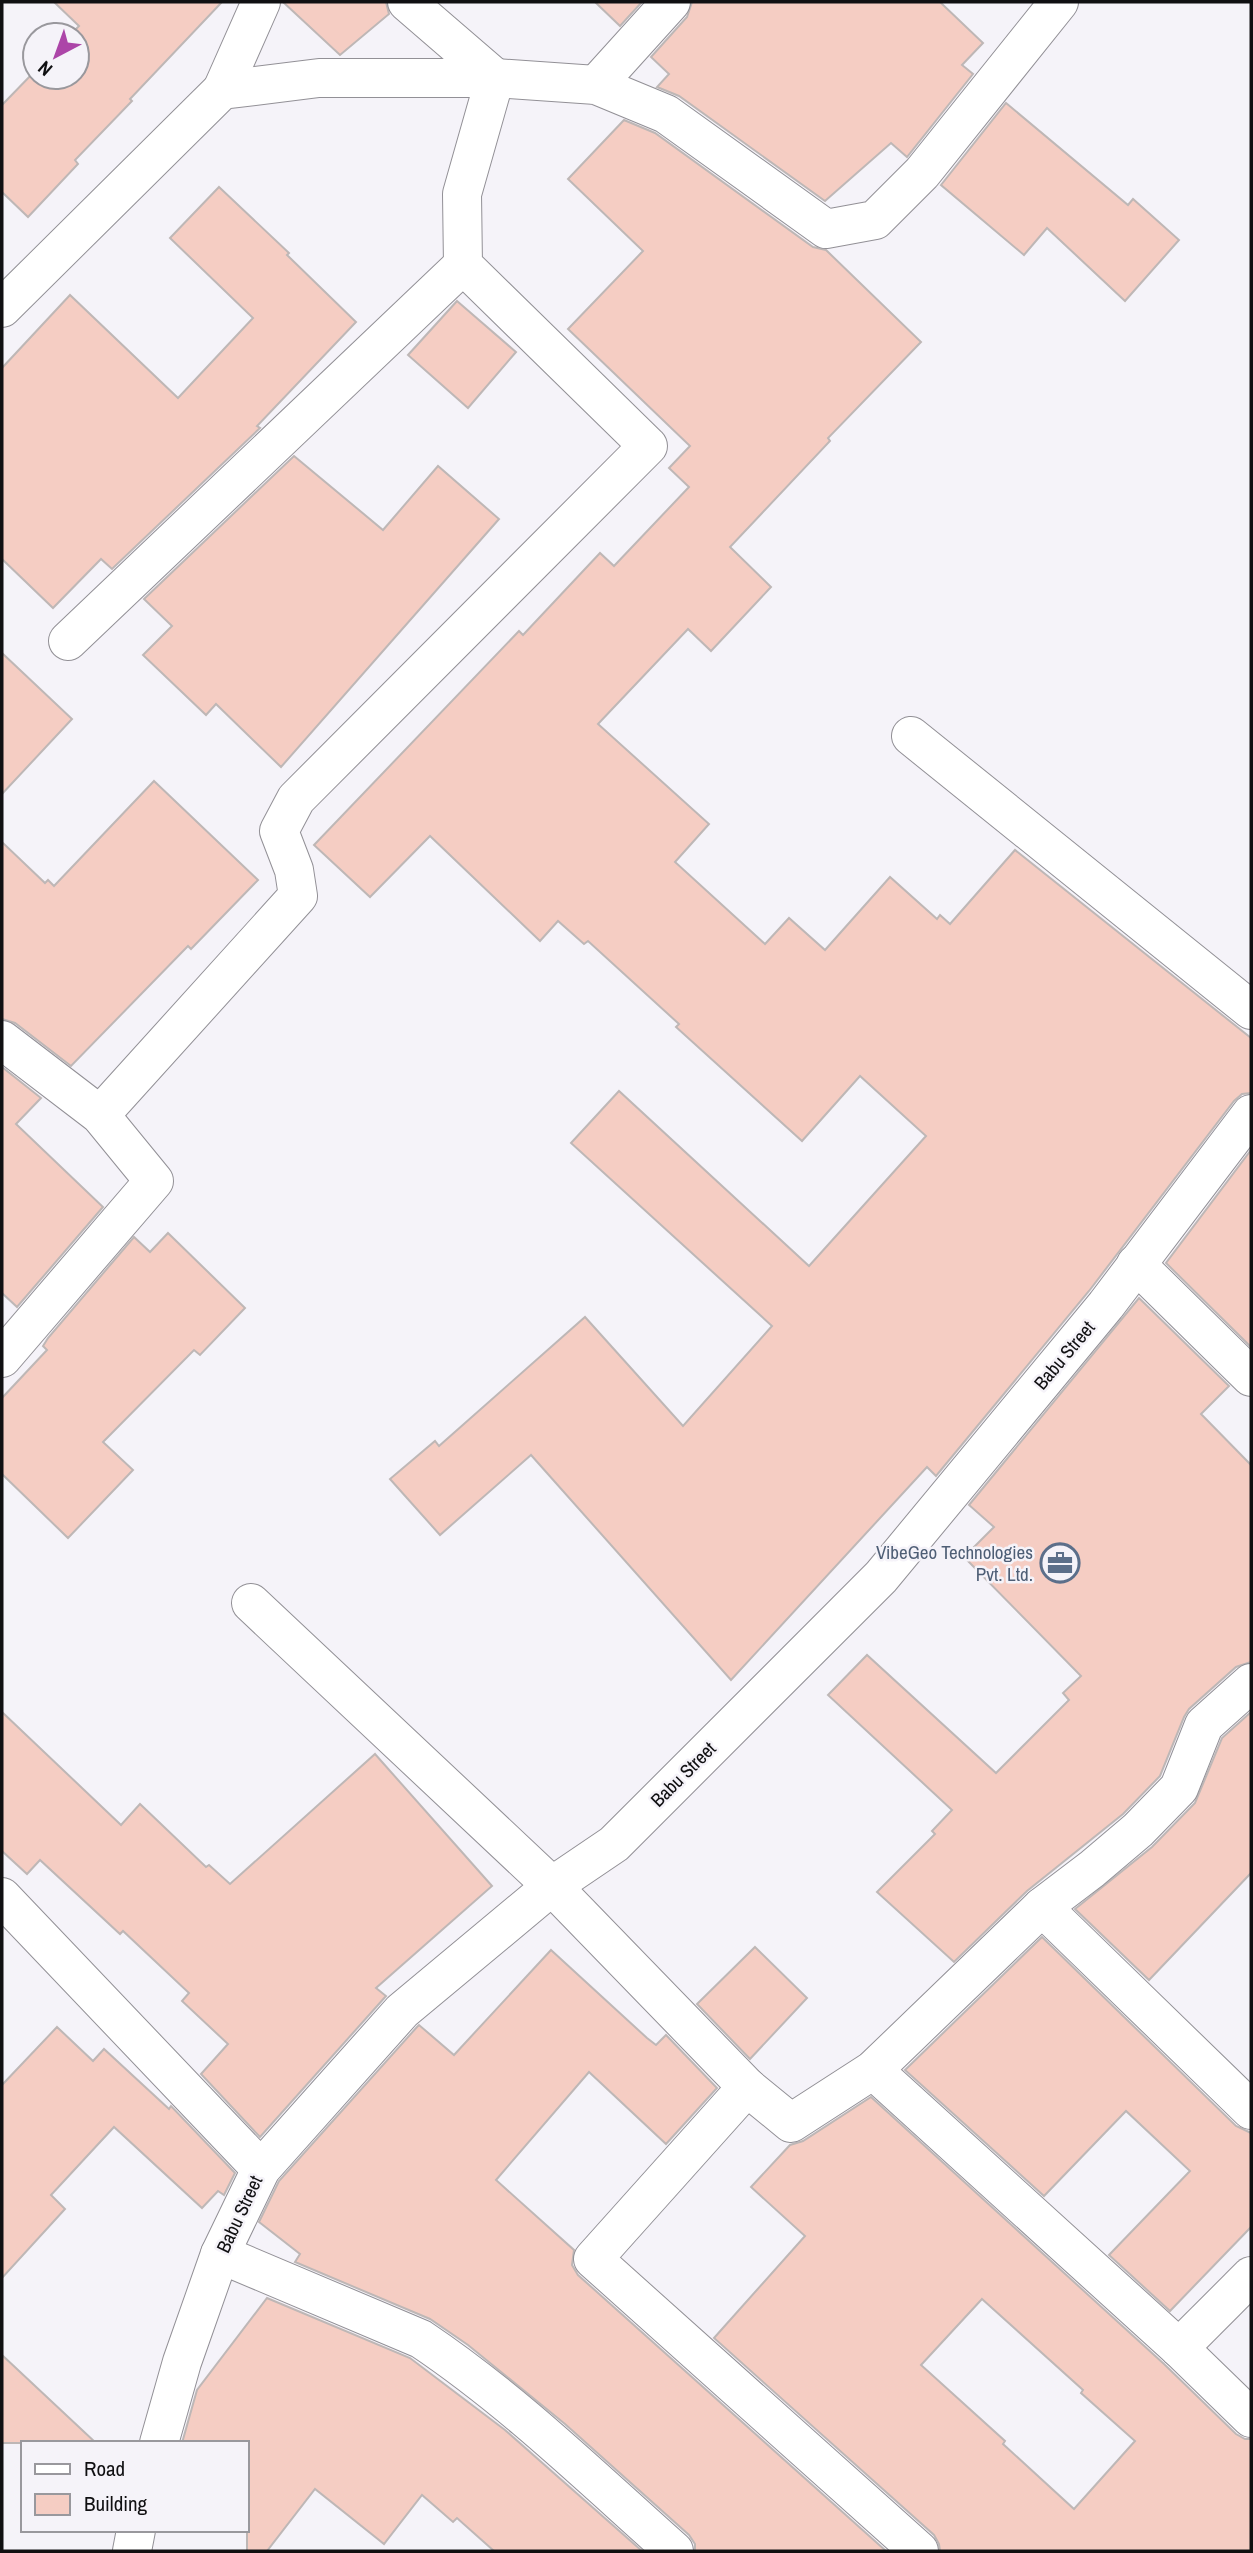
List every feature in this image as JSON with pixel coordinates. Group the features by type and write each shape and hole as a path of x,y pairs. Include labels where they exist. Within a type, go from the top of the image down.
{"street":[{"path":"2,308 222,90 261,2"},
{"path":"407,2 495,78"},
{"path":"596,85 671,2"},
{"path":"222,90 319,78 495,78 596,85 666,114 826,229 875,220 922,173 1059,2"},
{"path":"100,1115 298,896 294,870 279,831 296,799 648,446 463,264 462,194 495,78"},
{"path":"68,641 463,264"},
{"path":"911,736 1251,1010"},
{"path":"2,1040 100,1115 154,1181 2,1358"},
{"name":"Babu Street","path":"160,2441 182,2362 220,2254 261,2169 402,2011 552,1886 614,1843 881,1577 1105,1305 1251,1114"},
{"path":"1136,1264 1251,1377"},
{"path":"251,1603 552,1886 747,2087 791,2123 873,2070 1042,1907 1138,1830 1179,1788 1203,1725 1251,1683"},
{"path":"2,1897 261,2169"},
{"path":"1042,1907 1251,2110"},
{"path":"873,2070 1179,2348 1251,2418"},
{"path":"747,2087 593,2259 919,2551"},
{"path":"220,2254 421,2339 541,2432 674,2551"},
{"path":"1179,2348 1251,2276"},
{"path":"132,2551 136,2532"}],"building":[{"path":"54,2 222,2 130,99 132,101 75,160 78,164 28,217 2,192 2,105 21,85 21,91 91,91 91,21 74,21"},
{"path":"283,2 386,2 389,14 340,55"},
{"path":"595,2 642,2 620,26"},
{"path":"692,2 940,2 983,43 962,65 973,74 907,157 891,143 825,201 679,96 657,87 669,74 651,57 687,17"},
{"path":"1006,103 1128,205 1133,199 1179,240 1125,301 1047,228 1024,255 941,185"},
{"path":"624,120 655,133 813,247 826,250 921,342 828,438 830,441 730,547 771,587 711,651 688,629 598,724 709,824 675,862 765,944 789,918 825,950 890,877 937,919 940,915 950,924 1015,850 1251,1038 1251,1093 1242,1094 1234,1101 1089,1291 936,1476 927,1467 731,1680 531,1455 440,1535 390,1479 435,1441 439,1446 585,1317 683,1426 772,1326 571,1143 619,1091 809,1266 926,1136 860,1076 802,1141 676,1027 679,1024 588,941 584,944 558,921 540,941 430,836 370,897 314,845 519,631 523,635 600,553 614,566 689,487 669,468 690,446 568,329 643,251 568,179"},
{"path":"219,187 289,253 287,255 356,322 257,426 260,428 112,569 101,559 53,608 2,559 2,368 70,295 178,398 253,318 170,238"},
{"path":"457,301 516,352 468,408 408,355"},
{"path":"294,456 383,530 438,466 499,519 281,767 216,704 206,715 143,655 172,626 144,599"},
{"path":"2,653 72,719 2,794"},
{"path":"154,781 258,880 191,949 188,946 71,1066 15,1023 2,1019 2,842 45,883 48,880 54,886"},
{"path":"2,1067 41,1098 16,1124 103,1207 17,1307 2,1293"},
{"path":"1251,1150 1251,1347 1166,1263"},
{"path":"168,1233 245,1308 200,1355 194,1350 103,1442 133,1470 68,1538 2,1474 2,1398 47,1350 43,1346 48,1338 134,1237 150,1252"},
{"path":"1139,1298 1229,1386 1201,1414 1251,1465 1251,1662 1236,1667 1189,1709 1160,1776 1123,1814 1027,1891 954,1962 877,1892 935,1834 932,1831 952,1810 828,1695 867,1655 996,1773 1069,1700 1063,1693 1081,1676 964,1557 994,1527 969,1505"},
{"path":"2,1712 121,1825 140,1804 206,1867 209,1865 230,1884 375,1754 492,1886 376,1988 386,1996 260,2137 201,2074 228,2044 182,2001 189,1993 123,1931 120,1934 40,1860 27,1874 2,1851"},
{"path":"1251,1712 1251,1873 1149,1980 1075,1909 1152,1847 1195,1803 1222,1738"},
{"path":"1042,1937 1236,2126 1251,2133 1251,2227 1170,2311 1109,2255 1190,2171 1126,2111 1044,2196 905,2070"},
{"path":"755,1947 807,1998 750,2059 697,2004"},
{"path":"551,1950 656,2045 666,2035 717,2088 666,2144 589,2072 496,2180 574,2250 572,2265 578,2275 886,2551 695,2551 695,2544 689,2535 565,2424 468,2345 430,2319 295,2262 300,2254 259,2222 279,2181 419,2025 454,2055"},
{"path":"57,2027 93,2061 104,2049 169,2109 171,2106 235,2173 224,2195 218,2191 202,2208 114,2127 51,2195 65,2209 2,2278 2,2085"},
{"path":"871,2097 1164,2364 1236,2434 1251,2439 1251,2551 940,2551 934,2535 714,2338 805,2236 751,2187 790,2145 803,2141","holes":["982,2299 1083,2390 1081,2393 1135,2441 1074,2509 1003,2444 1005,2441 921,2365"]},
{"path":"267,2298 410,2358 505,2430 642,2551 494,2551 457,2518 453,2522 422,2495 384,2544 315,2489 267,2551 247,2551 248,2441 183,2441 197,2390"},
{"path":"2,2355 94,2441 21,2441 2,2443"}],"place":[{"name":"VibeGeo Technologies Pvt. Ltd.","path":"1060,1563"}]}
